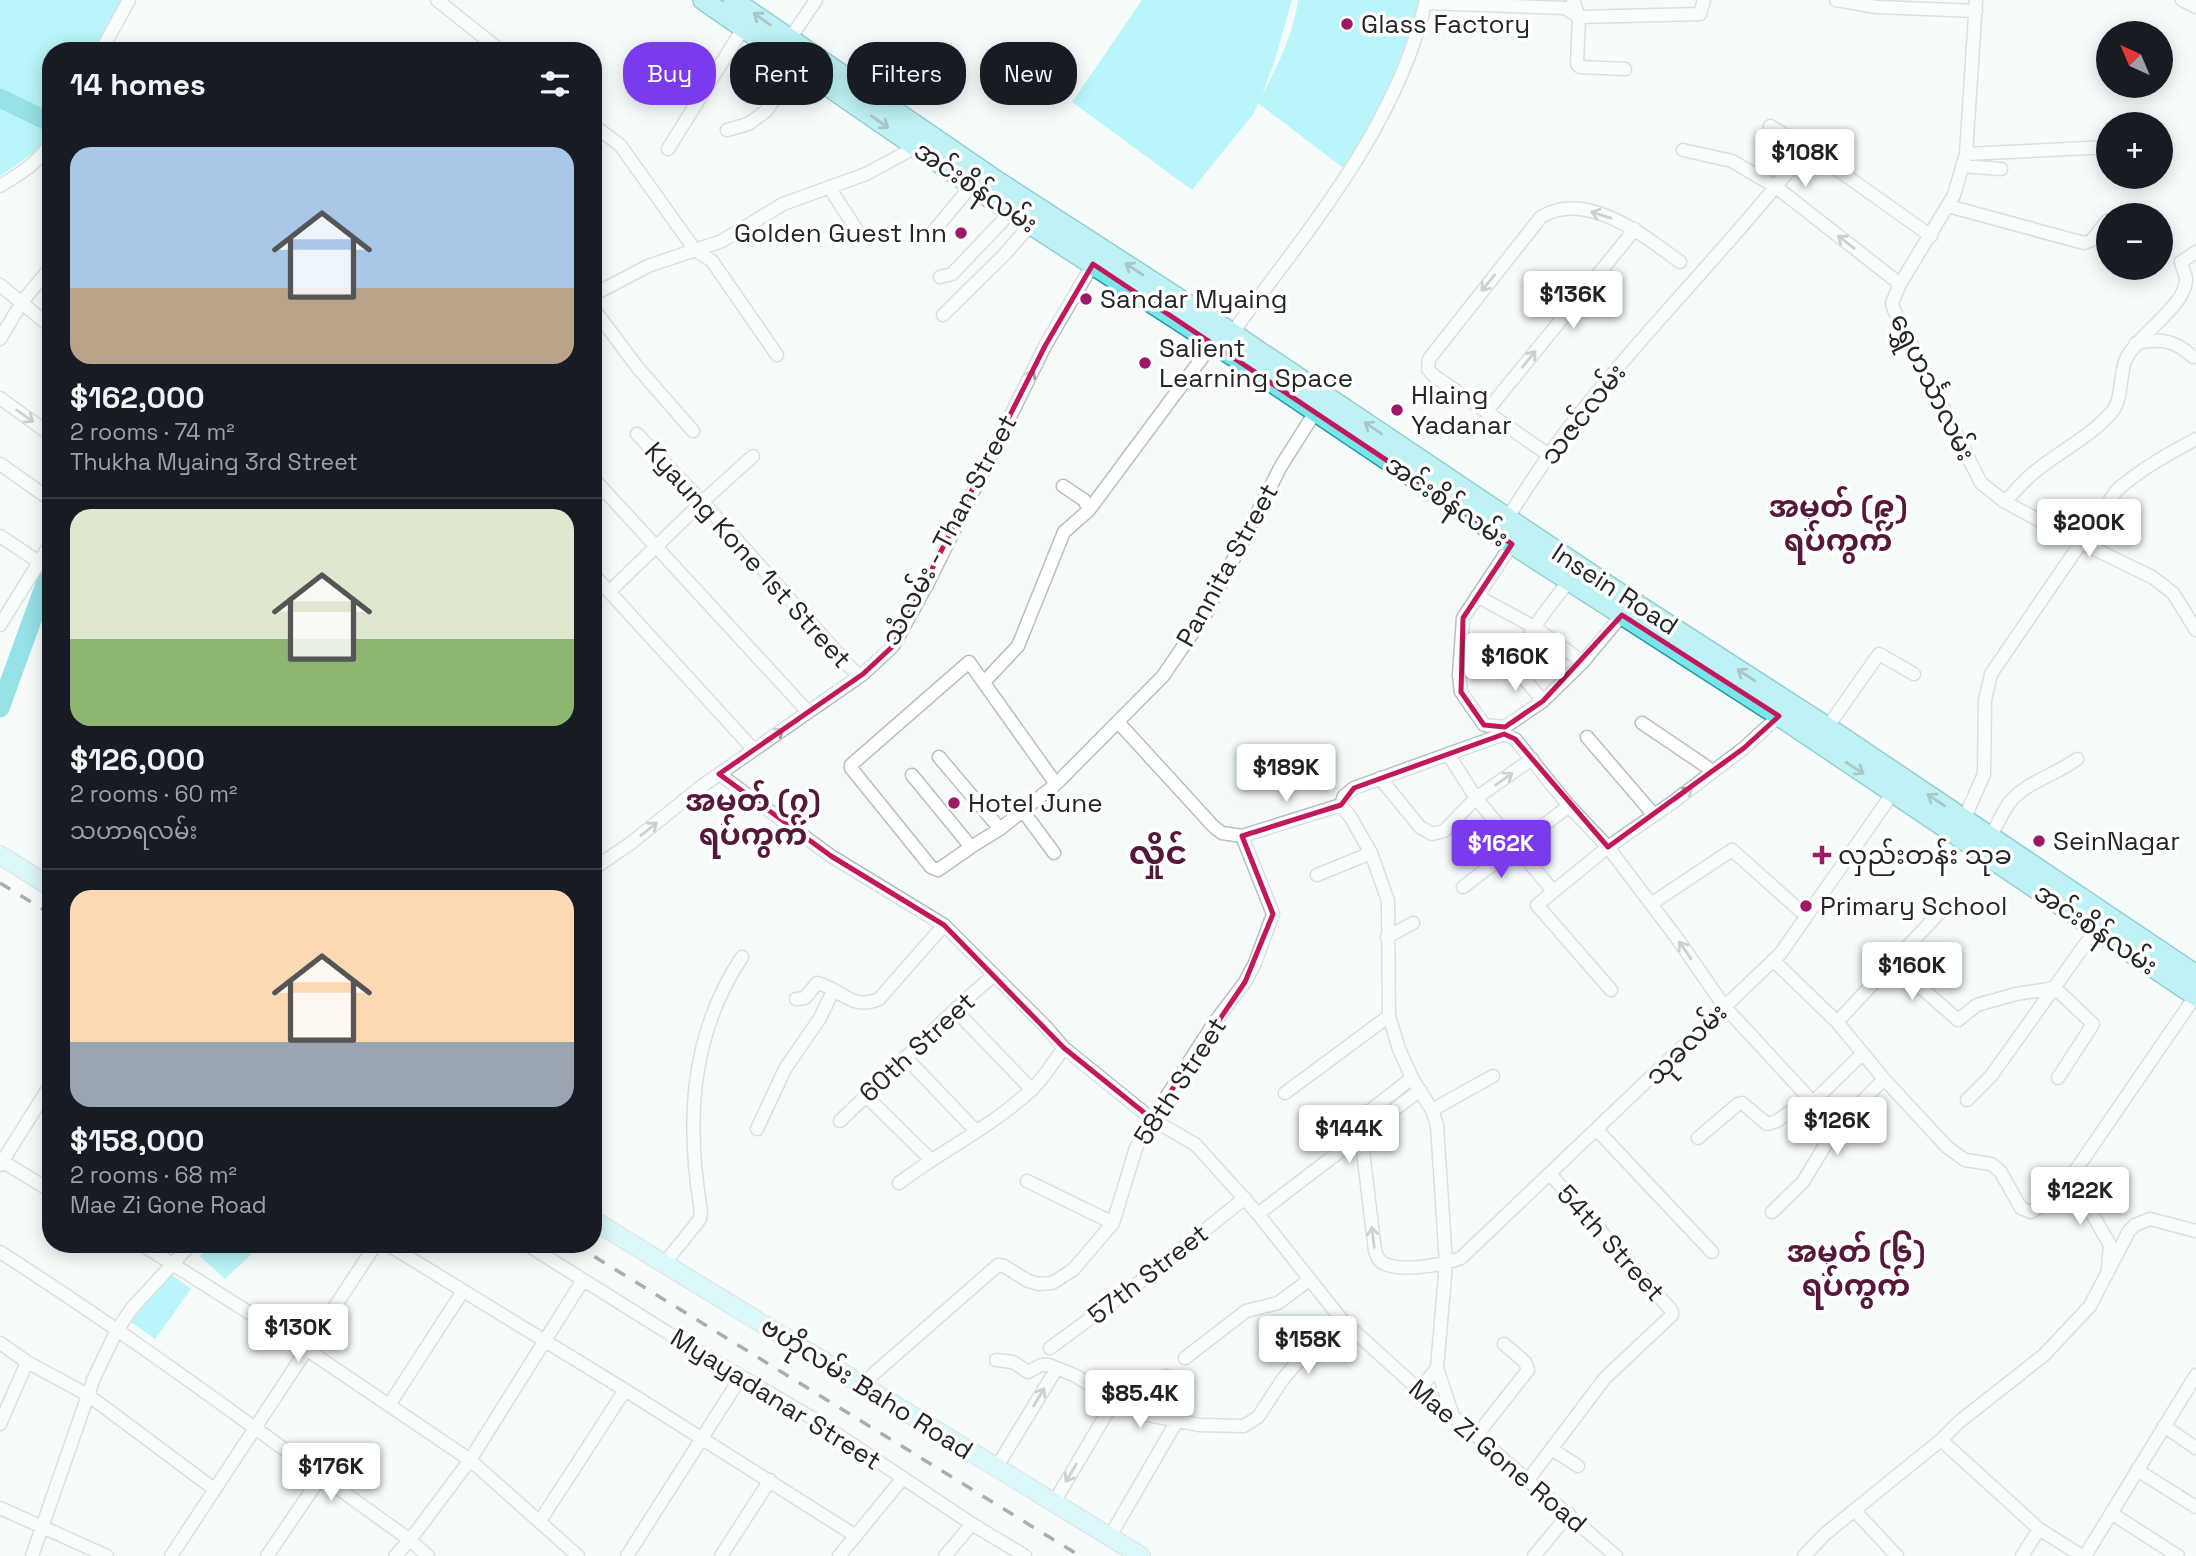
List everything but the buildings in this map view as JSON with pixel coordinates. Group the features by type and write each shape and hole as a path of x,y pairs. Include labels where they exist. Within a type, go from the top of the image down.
{"main road":[{"name":"အင်းစိန်လမ်း","path":"703,0 744,27 777,42"},
{"path":"733,0 781,42"},
{"name":"အင်းစိန်လမ်း","path":"833,79 920,140 972,185 995,190"},
{"path":"920,140 995,190 1026,215"},
{"name":"အင်းစိန်လမ်း","path":"1026,215 1100,262"},
{"path":"1100,262 1320,404"},
{"name":"Insein Road","path":"1320,404 1822,735"},
{"name":"အင်းစိန်လမ်း","path":"1501,524 1512,544 1779,716 1822,735 1898,785 2101,922 2196,995"},
{"path":"1960,827 1990,837 2101,922 2196,975"},
{"path":"0,855 42,881"},
{"name":"ဗဟိုလမ်း Baho Road","path":"602,1226 1141,1556"}],"street":[{"path":"106,42 129,0"},
{"path":"437,0 491,42"},
{"path":"789,42 816,0"},
{"path":"1573,0 1579,17 1577,64 1580,67 1625,69"},
{"path":"1056,784 984,682 1018,646 1064,532 1089,510 1222,341 1365,149 1417,40 1426,2 1565,8 1579,17 1700,13 1704,0"},
{"path":"1836,0 1877,7 1976,6"},
{"path":"2182,0 2196,7"},
{"name":"ရွှေဟင်္သာလမ်း","path":"1976,6 1964,160 1954,195 1900,284 1892,303 1981,483 2005,502 2152,576 2173,593 2196,629"},
{"path":"668,149 744,27"},
{"path":"727,130 748,124 770,105"},
{"path":"1770,126 1807,148 1931,236"},
{"path":"602,132 620,145 695,250 712,261 777,355"},
{"path":"602,290 648,266 722,241 783,204 866,174 920,140"},
{"name":"သဇင်လမ်း","path":"1501,524 1549,455 1610,378 1807,148"},
{"path":"1964,160 2096,148"},
{"path":"1683,150 1732,161 1776,187 1900,284"},
{"path":"0,186 42,156"},
{"path":"1964,160 2001,169"},
{"path":"932,233 972,185"},
{"path":"830,187 860,235"},
{"path":"1948,206 2084,243 2096,235"},
{"path":"1549,455 1433,375 1428,369 1429,359 1541,218 1558,209 1605,215 1635,229 1680,262"},
{"path":"940,277 951,274 1026,215"},
{"path":"943,315 1005,254 1026,215"},
{"path":"1486,412 1635,229"},
{"path":"2005,502 2031,475 2102,423 2114,411 2126,359 2135,343 2161,321 2181,293 2186,279 2181,262 2196,252"},
{"name":"သံလမ်း - Than Street","path":"602,863 719,774 859,677 893,646 928,583 1045,346 1100,262"},
{"path":"0,339 22,302 42,278"},
{"path":"0,285 42,319"},
{"path":"602,321 638,368 693,430"},
{"path":"2135,343 2171,341 2193,357"},
{"path":"0,398 42,428"},
{"name":"Pannita Street","path":"984,682 967,662 850,765 934,870 938,870 1000,829 1056,784 1163,676 1206,613 1281,466 1320,404"},
{"name":"Kyaung Kone 1st Street","path":"637,434 702,502 859,677"},
{"path":"1960,827 1984,774 1985,701 1991,674 2118,490 2130,478 2196,439"},
{"path":"609,592 753,456"},
{"path":"0,464 42,494"},
{"path":"1063,486 1084,499 1089,510"},
{"path":"602,488 808,712"},
{"path":"0,537 42,563"},
{"path":"1512,544 1463,618 1459,675 1461,692 1484,725 1505,727 1543,701 1583,662 1622,615"},
{"path":"0,625 25,586 42,570"},
{"path":"1543,701 1517,666 1534,626 1569,581"},
{"path":"602,584 754,750"},
{"path":"1477,596 1534,626 1583,662"},
{"path":"1822,735 1879,654 1914,674"},
{"path":"1611,989 1537,905 1608,847 1744,748 1779,716"},
{"path":"1118,722 1214,827 1222,832 1242,835 1340,805 1344,796 1354,789 1504,734 1515,739 1569,806 1608,847 1724,1006 1835,1129"},
{"path":"1642,723 1713,771"},
{"path":"1587,737 1654,815"},
{"path":"1448,754 1476,798 1553,891"},
{"path":"939,757 1000,829"},
{"path":"1380,778 1420,827 1432,834 1444,831 1476,798 1532,759"},
{"path":"1990,837 2011,802 2029,786 2077,760"},
{"name":"Mae Zi Gone Road","path":"719,774 831,856 944,925 1064,1048 1152,1119 1196,1145 1245,1198 1342,1320 1419,1390 1454,1416 1616,1556"},
{"path":"912,775 971,847"},
{"name":"သုခလမ်း","path":"1446,1264 1461,1258 1773,960 1898,785"},
{"path":"1340,805 1371,852 1388,901 1389,1016 1399,1049 1412,1078 1433,1110 1437,1125 1446,1264 1437,1367 1454,1416"},
{"path":"1464,887 1569,806"},
{"path":"1023,811 1054,853"},
{"name":"58th Street","path":"862,1384 998,1265 1028,1281 1052,1283 1073,1270 1113,1223 1131,1160 1152,1119 1214,1023 1245,982 1273,914 1242,835"},
{"path":"1651,904 1732,850 1806,916"},
{"path":"1317,875 1371,852"},
{"path":"1838,1023 1940,912"},
{"path":"1967,1100 1991,1076 2101,922"},
{"path":"1387,937 1413,923"},
{"path":"796,999 805,998 817,983 856,1002 867,1004 879,999 944,925"},
{"path":"664,1264 700,1219 692,1143 695,1076 710,1023 741,957"},
{"path":"1773,960 1838,1023 1884,1079 1947,1147 1965,1160 1991,1164 2000,1171 2021,1208 2031,1212 2051,1200 2071,1177 2196,995"},
{"path":"1893,963 1958,1020 1977,1005 2016,994 2055,988"},
{"name":"60th Street","path":"840,1121 994,975"},
{"path":"2055,988 2094,1024 2058,1078"},
{"path":"757,1129 785,1069 820,1018 833,990"},
{"path":"956,1011 1032,1090"},
{"path":"1285,1093 1389,1016"},
{"path":"899,1183 1032,1090 1064,1048"},
{"path":"1699,1138 1742,1102 1767,1124 1777,1121 1811,1100 1863,1053"},
{"path":"905,1057 976,1131"},
{"path":"1433,1110 1493,1076"},
{"path":"1325,1133 1353,1125 1412,1078"},
{"path":"1772,1212 1803,1182 1835,1129 1884,1079"},
{"path":"1258,1214 1420,1090"},
{"path":"865,1095 930,1159"},
{"path":"42,1102 1,1162 42,1185"},
{"path":"1597,1130 1712,1252"},
{"path":"1361,1134 1377,1258 1390,1265 1446,1264"},
{"name":"54th Street","path":"1550,1174 1672,1311 1672,1315 1605,1378 1553,1450"},
{"path":"2071,1177 2110,1245 2108,1273"},
{"path":"1027,1181 1113,1223"},
{"name":"57th Street","path":"1050,1348 1141,1281 1245,1198"},
{"path":"1804,1556 1825,1534 2044,1355 2090,1306 2134,1225 2150,1219 2196,1231"},
{"path":"0,1252 255,1426 428,1556"},
{"path":"156,1253 306,1349 470,1460 578,1556"},
{"path":"32,1556 88,1395 117,1330 132,1308 182,1253"},
{"path":"171,1556 370,1253"},
{"path":"402,1253 856,1536"},
{"name":"Myayadanar Street","path":"540,1253 819,1422 1025,1556"},
{"path":"395,1556 470,1460 583,1280"},
{"path":"1185,1358 1245,1311 1278,1303 1309,1280"},
{"path":"388,1405 463,1291"},
{"path":"996,1360 1013,1362 1028,1372 1041,1365 1057,1368 1076,1376 1114,1401 1148,1415 1199,1425 1244,1426 1258,1417 1283,1379 1307,1350 1342,1320"},
{"path":"0,1343 27,1362 88,1395 214,1489"},
{"path":"1476,1436 1528,1370 1525,1362 1504,1344"},
{"path":"1,1420 27,1362"},
{"path":"1419,1390 1437,1367"},
{"path":"996,1468 1057,1368"},
{"path":"1161,1418 1166,1376"},
{"path":"627,1556 741,1377"},
{"path":"1941,1440 2039,1529 2083,1556 2195,1381"},
{"path":"540,1521 625,1390"},
{"path":"1053,1504 1114,1401"},
{"path":"1109,1538 1177,1420"},
{"path":"2164,1426 2196,1448"},
{"path":"1528,1480 1553,1450 1578,1466"},
{"path":"2137,1470 2196,1507"},
{"path":"267,1556 322,1475"},
{"path":"839,1556 903,1478"},
{"path":"721,1556 770,1480"},
{"path":"0,1508 107,1556"},
{"path":"1855,1511 1896,1556"},
{"path":"2111,1513 2178,1556"},
{"path":"1534,1556 1569,1514"},
{"path":"945,1556 972,1524"},
{"path":"2022,1556 2039,1529"}],"highlighted area":[{"path":"1093,264 1512,544 1463,618 1461,692 1484,725 1505,727 1543,701 1622,615 1779,716 1744,748 1608,847 1515,739 1504,734 1354,788 1341,805 1242,836 1273,914 1245,982 1152,1119 1064,1048 944,925 831,856 719,774 863,674 893,646 1045,346"}],"shaded area":[{"path":"0,0 124,0 101,42 42,42 42,144 0,176"},
{"path":"1142,0 1292,0 1262,95 1289,37 1298,0 1420,0 1414,37 1381,110 1346,170 1258,103 1254,113 1192,190 1076,105 1077,95"},
{"path":"203,1253 253,1253 225,1279 200,1256"},
{"path":"167,1271 191,1289 155,1339 131,1322"}],"waterway":[{"path":"0,98 42,119"},
{"path":"0,708 42,593"}],"railway":[{"path":"0,883 42,909"},
{"path":"589,1253 1080,1556"}],"place":[{"name":"Glass Factory","path":"1347,24"},
{"name":"Golden Guest Inn","path":"961,233"},
{"name":"Sandar Myaing","path":"1086,299"},
{"name":"Salient Learning Space","path":"1145,363"},
{"name":"Hlaing Yadanar","path":"1397,410"},
{"name":"Hotel June","path":"954,803"},
{"name":"SeinNagar","path":"2039,841"},
{"name":"လှည်းတန်း သုခ","path":"1822,855"},
{"name":"Primary School","path":"1806,906"}],"district":[{"name":"အမှတ် (၉) ရပ်ကွက်","path":"1838,523"},
{"name":"အမှတ် (၇) ရပ်ကွက်","path":"753,817"},
{"name":"လှိုင်","path":"1158,853"},
{"name":"အမှတ် (၆) ရပ်ကွက်","path":"1856,1268"}]}
